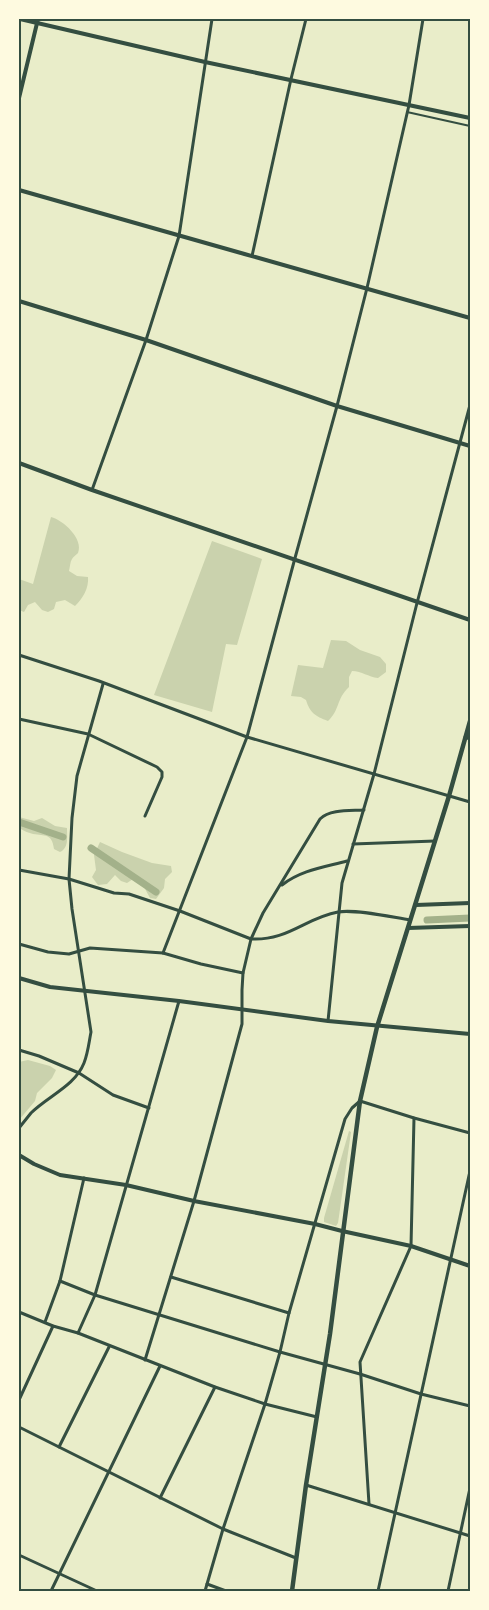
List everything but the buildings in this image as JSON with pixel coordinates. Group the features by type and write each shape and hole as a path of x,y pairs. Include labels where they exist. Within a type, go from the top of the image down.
{"main road":[{"path":"292,1591 306,1485 330,1334 360,1101 377,1026 468,738 470,722"}],"street":[{"path":"20,19 37,21 205,62 470,118"},
{"path":"92,490 146,340 178,236 212,19"},
{"path":"252,256 306,19"},
{"path":"163,953 247,738 367,288 409,105 423,19"},
{"path":"19,98 37,21"},
{"path":"19,190 470,318"},
{"path":"19,301 146,340 337,406 470,446"},
{"path":"328,1021 342,883 347,861 374,774 417,601 470,405"},
{"path":"19,463 470,620"},
{"path":"19,655 247,738 470,802"},
{"path":"19,1128 32,1113 79,1073 85,1062 91,1032 69,878 72,818 78,776 103,684"},
{"path":"19,719 88,734 157,766 162,772 160,786 146,816"},
{"path":"145,1360 194,1201 242,1024 243,973 251,939 263,913 323,816 332,813 364,810"},
{"path":"353,844 435,841"},
{"path":"280,886 290,878 304,872 347,861"},
{"path":"19,870 69,878 114,893 129,894 180,911 251,939 275,938 339,912 362,913 410,920"},
{"path":"416,905 470,903"},
{"path":"408,928 470,926"},
{"path":"19,944 56,953 69,954 90,948 163,953 243,973"},
{"path":"19,978 50,987 179,1001 328,1021 470,1034"},
{"path":"78,1333 95,1295 179,1001"},
{"path":"19,1050 39,1056 79,1073 113,1095 149,1108"},
{"path":"205,1591 280,1352 289,1313 345,1120 352,1108 360,1101 470,1133"},
{"path":"369,1504 360,1362 411,1246 414,1118"},
{"path":"19,1155 34,1164 60,1175 126,1185 194,1201 315,1224 411,1246 470,1266"},
{"path":"378,1591 470,1171"},
{"path":"45,1322 60,1281 84,1178"},
{"path":"171,1277 289,1313"},
{"path":"60,1281 95,1295 280,1352 360,1374 421,1394 470,1406"},
{"path":"19,1312 215,1387 264,1404 317,1417"},
{"path":"19,1400 53,1326"},
{"path":"59,1447 109,1346"},
{"path":"50,1591 160,1366"},
{"path":"160,1498 215,1387"},
{"path":"19,1427 223,1529 296,1558"},
{"path":"306,1485 470,1536"},
{"path":"448,1591 470,1488"},
{"path":"19,1555 97,1591"},
{"path":"207,1584 226,1591"}],"lane":[{"path":"407,112 470,126"}],"green space":[{"path":"51,517 66,526 78,542 78,553 71,560 69,571 77,576 88,577 86,589 75,606 65,600 56,602 54,609 48,612 42,610 35,602 28,605 24,612 19,610 19,579 33,584"},
{"path":"212,541 262,559 237,645 226,644 212,712 154,695"},
{"path":"331,640 346,641 360,650 380,657 386,664 386,672 378,678 352,671 349,677 349,687 342,696 335,713 328,721 314,714 306,700 301,697 291,696 298,665 323,668"},
{"path":"19,817 34,821 42,818 55,826 67,828 65,848 60,852 54,849 52,840 47,836 31,834 19,828"},
{"path":"100,842 152,863 171,866 172,872 165,879 164,888 156,899 150,898 144,887 133,879 127,883 121,881 115,875 107,884 98,885 92,877 96,870 94,855"},
{"path":"28,1060 50,1066 56,1070 52,1078 37,1093 35,1101 19,1120 19,1062"},
{"path":"349,1131 351,1132 338,1223 336,1226 324,1222 324,1218"}],"waterway":[{"path":"19,822 63,837"},
{"path":"91,848 156,892"},
{"path":"427,920 470,918"}]}
